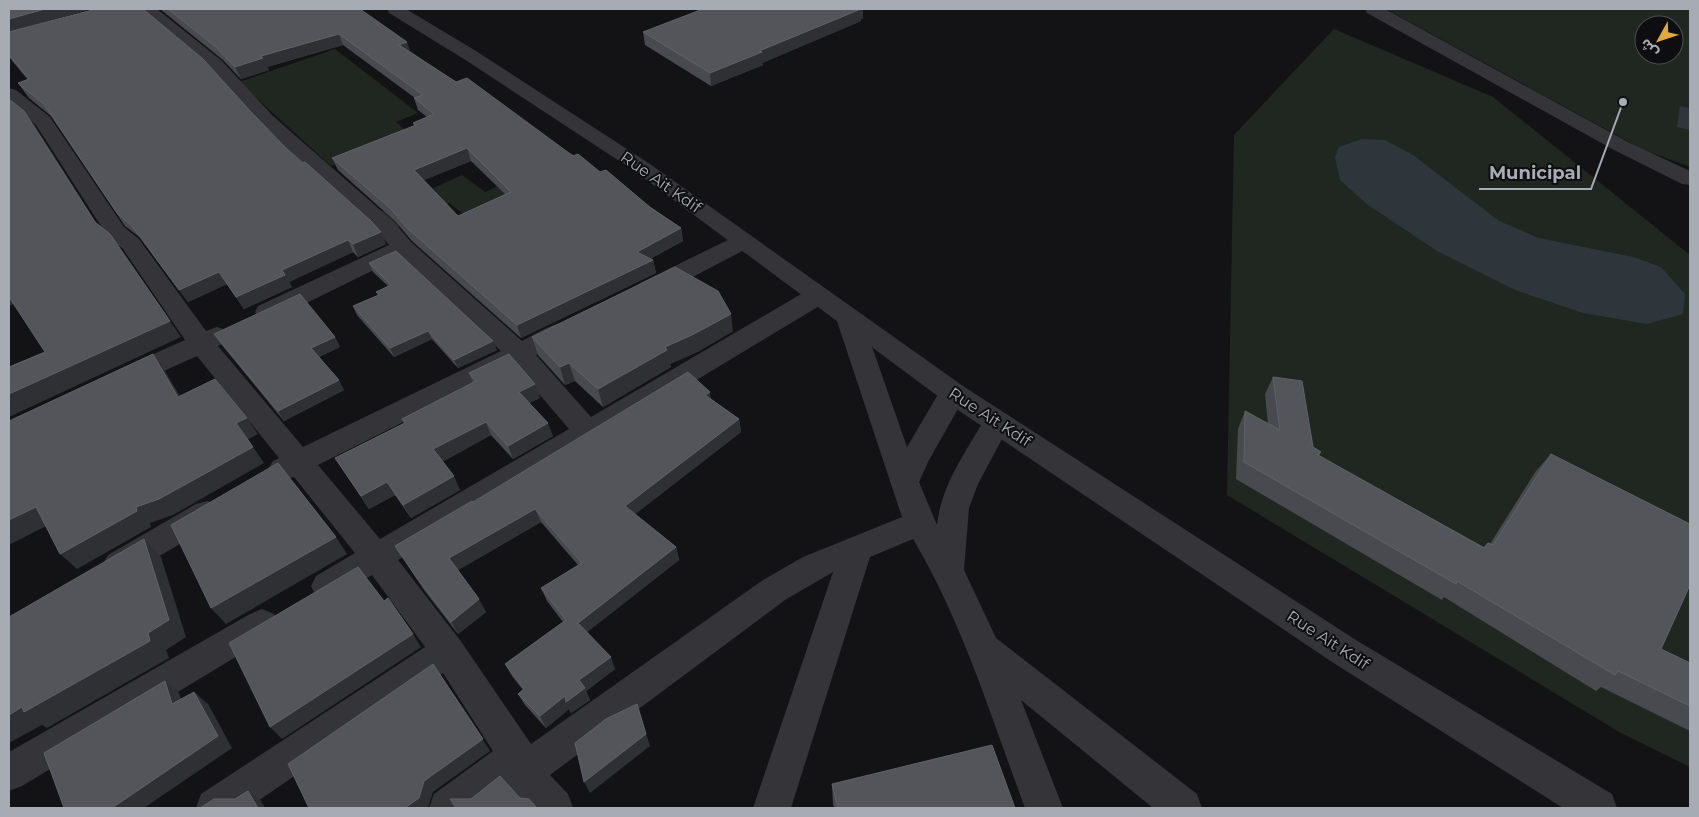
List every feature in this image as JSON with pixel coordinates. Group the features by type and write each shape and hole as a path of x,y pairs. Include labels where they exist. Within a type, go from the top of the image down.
{"street":[{"path":"147,9 216,65 266,120 386,227 403,248 519,353 588,432"},
{"name":"Rue Ait Kdif","path":"395,9 470,55 644,168 953,393 1344,651 1598,808"},
{"path":"1374,9 1621,146 1690,180"},
{"path":"9,94 43,121 116,232 131,244 201,343 377,557 448,651 520,764 554,808"},
{"path":"623,302 744,241"},
{"path":"105,387 403,248"},
{"path":"9,773 818,296"},
{"path":"849,318 918,523 948,570 982,647 1044,808"},
{"path":"264,480 298,460 588,319"},
{"path":"904,482 914,458 953,393"},
{"path":"948,570 954,508 963,484 997,422"},
{"path":"94,578 230,500"},
{"path":"448,808 520,764 774,590 814,566 918,523"},
{"path":"772,808 856,549"},
{"path":"982,647 1183,808"},
{"path":"215,808 448,651"}],"shaded area":[{"path":"1386,9 1690,9 1690,167 1642,149"},
{"path":"1334,29 1493,97 1690,255 1690,767 1621,733 1227,495 1234,135"},
{"path":"335,49 418,113 396,122 410,134 331,166 239,82"},
{"path":"1680,106 1690,108 1690,130 1677,127"},
{"path":"1362,139 1385,140 1413,155 1499,221 1539,238 1633,257 1661,267 1685,294 1683,314 1647,324 1583,313 1515,290 1437,251 1368,205 1340,180 1335,157 1339,147"},
{"path":"462,175 485,192 507,182 524,194 471,220 449,203 395,228 378,213"}],"building":[{"path":"9,9 45,9 9,19"},
{"path":"96,9 143,9 203,59 286,148 303,163 305,162 381,232 353,244 348,240 282,270 285,275 236,297 219,272 179,290 132,226 117,213 44,104 18,83 29,79 9,55 9,32"},
{"path":"168,9 360,9 407,42 399,45 456,82 467,78 573,156 578,154 600,172 606,170 651,208 681,228 637,252 653,260 517,325 407,228 390,208 332,158 416,125 413,123 434,114 414,98 423,95 339,34 261,56 263,58 235,67 217,48","holes":["467,148 511,192 458,216 414,170"]},
{"path":"703,9 861,9 710,73 643,32"},
{"path":"9,99 24,111 95,222 110,234 170,321 9,394 9,367 45,352 9,297"},
{"path":"396,251 493,341 454,360 428,331 390,348 353,306 379,295 376,292 391,285 369,263"},
{"path":"675,267 718,291 731,314 665,347 667,350 598,389 569,363 560,367 532,337"},
{"path":"300,294 335,337 311,348 339,380 278,411 214,334"},
{"path":"153,354 178,397 215,379 247,418 236,423 253,447 159,499 136,507 137,511 60,554 36,507 9,520 9,421"},
{"path":"509,354 535,384 519,392 548,423 508,446 486,422 433,449 454,476 403,505 387,482 361,496 335,458 405,423 402,419 476,381 469,373"},
{"path":"688,372 710,392 705,395 739,419 625,506 676,547 578,623 611,657 579,680 585,688 566,702 565,696 540,716 518,694 524,689 505,664 566,620 541,588 582,563 535,509 449,558 479,599 451,622 395,546 473,502"},
{"path":"1273,377 1302,381 1313,447 1321,452 1318,455 1484,548 1488,543 1493,545 1551,454 1690,524 1690,585 1661,649 1690,663 1690,706 1618,671 1615,675 1457,581 1456,584 1244,462 1245,411 1280,430"},
{"path":"278,463 336,537 211,608 171,525"},
{"path":"144,539 169,620 148,633 150,641 24,712 22,707 9,715 9,617"},
{"path":"358,567 384,601 388,598 413,634 270,727 229,643"},
{"path":"433,664 483,739 424,781 419,798 405,808 309,808 288,764"},
{"path":"165,681 172,704 194,692 218,736 112,808 64,808 44,753"},
{"path":"637,704 646,734 584,782 575,743 606,719"},
{"path":"992,745 1015,808 838,808 832,784"},
{"path":"500,776 520,798 529,799 537,808 456,808 450,799 471,799"},
{"path":"248,791 258,808 200,808 214,799 235,799"}],"place":[{"name":"Municipal","path":"1623,102"}]}
